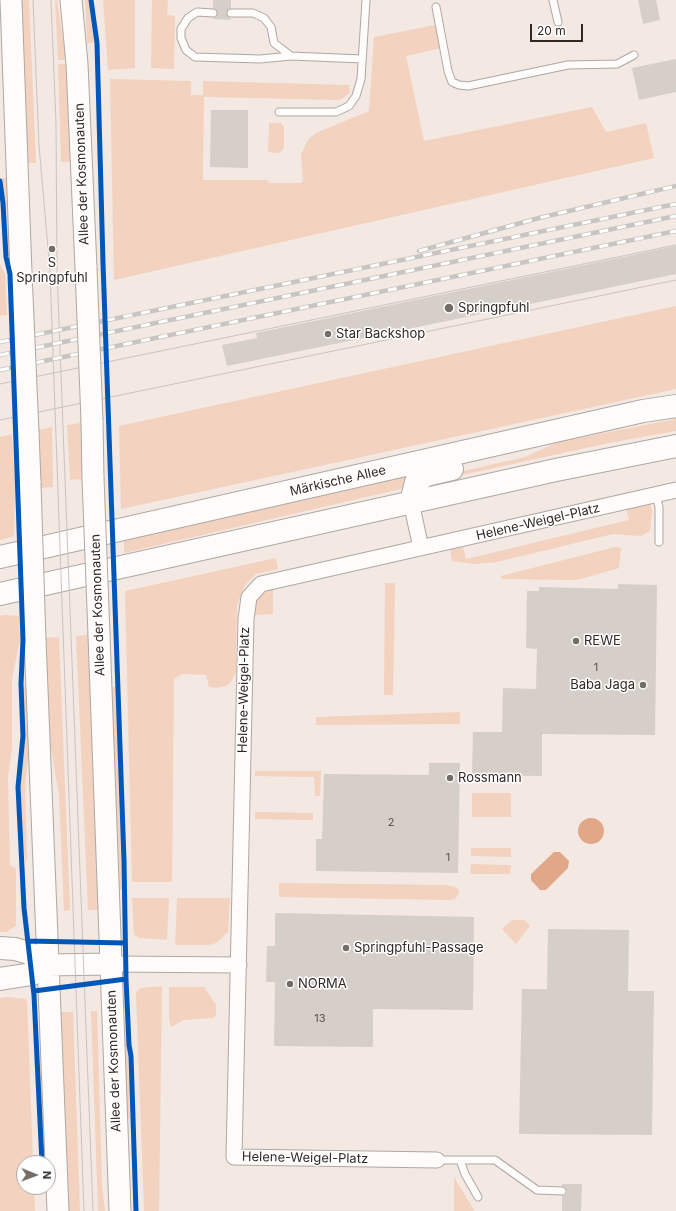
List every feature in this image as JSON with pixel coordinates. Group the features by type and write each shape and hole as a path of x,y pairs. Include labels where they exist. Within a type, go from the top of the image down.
{"main road":[{"path":"11,0 47,964 58,1211"},
{"name":"Allee der Kosmonauten","path":"71,0 77,64 86,268 120,1211"},
{"name":"Märkische Allee","path":"0,557 642,411 676,406"},
{"path":"411,502 416,482 426,475 517,454 554,432"},
{"path":"0,594 411,502 676,446"},
{"path":"0,948 15,949 29,953 47,964 111,964"},
{"path":"0,979 32,974 47,964"}],"street":[{"name":"Helene-Weigel-Platz","path":"437,1160 234,1157 245,626 249,597 261,584 676,490"},
{"path":"411,502 421,548"},
{"path":"111,964 239,965"}],"lane":[{"path":"279,112 336,112 349,106 356,96 361,80 366,0"},
{"path":"553,0 558,22"},
{"path":"436,7 448,71 452,82 459,85 468,86 568,65 618,64 634,55"},
{"path":"213,13 197,12 188,18 181,29 181,38 186,50 195,57 260,59 291,56 362,58"},
{"path":"231,13 254,13 264,18 271,27 274,43 291,56"},
{"path":"656,495 659,507 659,542"},
{"name":"Helene-Weigel-Platz","path":"437,1160 495,1160 537,1190 562,1191"},
{"path":"460,1160 465,1174 478,1197"}],"shaded area":[{"path":"20,0 29,0 36,163 27,163"},
{"path":"55,0 57,0 66,60 58,60"},
{"path":"85,0 89,0 94,43 87,43"},
{"path":"103,0 135,0 135,68 108,70"},
{"path":"152,0 168,0 167,15 175,16 174,69 151,68"},
{"path":"435,25 441,48 406,56 424,141 592,107 606,132 646,123 654,158 114,280 110,79 191,81 191,95 203,95 203,81 349,85 350,93 340,100 204,97 203,180 267,180 270,183 301,183 303,181 301,154 308,140 316,133 369,111 374,37"},
{"path":"58,64 67,64 72,162 61,162"},
{"path":"269,123 281,123 284,127 284,148 280,153 268,152"},
{"path":"2,178 9,178 13,255 8,254 6,204"},
{"path":"0,264 5,274 7,315 0,316"},
{"path":"676,306 676,389 121,509 119,426"},
{"path":"676,419 676,431 609,443 439,480 446,475 525,457 558,442"},
{"path":"81,423 83,479 70,480 67,425"},
{"path":"52,427 53,487 41,488 38,430"},
{"path":"12,434 15,484 14,536 0,540 0,437"},
{"path":"414,475 414,478 401,489 124,553 124,541"},
{"path":"650,503 652,511 650,531 641,536 613,534 497,562 475,564 452,561 450,549 463,547 466,559 629,520 626,508"},
{"path":"615,547 621,548 619,568 577,580 501,579 501,576"},
{"path":"276,558 278,569 256,574 245,585 237,605 236,672 231,682 226,686 216,688 209,687 206,675 182,674 174,679 172,882 132,882 125,591"},
{"path":"385,583 395,583 393,695 384,695"},
{"path":"273,589 273,614 254,615 256,597"},
{"path":"0,616 19,616 20,639 12,679 12,748 8,777 10,865 16,869 16,926 6,932 0,932"},
{"path":"88,635 90,638 100,910 88,910 76,636"},
{"path":"59,637 70,910 64,911 59,795 49,737 46,638"},
{"path":"28,684 30,742 25,784 27,861 25,861 21,831 20,787 25,740 23,685"},
{"path":"111,687 116,687 122,890 118,890"},
{"path":"460,712 460,724 316,725 316,717"},
{"path":"255,771 321,771 320,796 315,796 314,777 255,776"},
{"path":"472,793 511,793 511,817 472,817"},
{"path":"255,812 313,813 313,820 255,819"},
{"path":"591,818 600,822 604,831 600,840 591,844 582,840 578,831 582,822"},
{"path":"471,848 511,848 511,857 471,856"},
{"path":"554,852 560,852 569,861 568,868 546,890 540,890 531,880 531,874"},
{"path":"471,864 511,865 510,874 470,874"},
{"path":"279,883 446,885 458,888 459,893 456,898 451,900 279,897"},
{"path":"132,898 169,898 167,940 140,938 134,935"},
{"path":"177,898 230,898 228,932 216,943 208,945 175,945"},
{"path":"512,920 525,920 530,926 516,944 502,929"},
{"path":"162,986 159,1211 144,1211 136,993 140,988"},
{"path":"169,987 204,987 216,1005 216,1016 212,1018 184,1020 171,1027 169,1020"},
{"path":"7,997 27,999 33,1155 16,1155 16,1195 34,1195 35,1211 0,1211 0,998"},
{"path":"91,1011 97,1011 102,1186 105,1211 98,1211"},
{"path":"61,1012 73,1012 80,1211 69,1211"},
{"path":"123,1028 126,1028 128,1052 130,1119 126,1119"},
{"path":"39,1033 42,1033 47,1155 42,1155"},
{"path":"454,1177 474,1210 474,1211 454,1211"}],"building":[{"path":"213,0 231,0 231,8 226,13 231,20 213,19 218,13 213,8"},
{"path":"638,0 656,0 660,20 643,24"},
{"path":"676,59 676,92 639,100 632,68"},
{"path":"211,110 248,110 248,168 210,167"},
{"path":"676,246 676,274 227,366 222,345 257,338 256,333"},
{"path":"618,584 657,585 655,735 542,734 542,776 472,775 473,732 502,732 503,688 536,689 537,649 526,648 527,591 539,591 539,587 618,589"},
{"path":"429,763 460,763 458,873 316,871 316,839 322,839 324,774 429,775"},
{"path":"275,913 474,917 473,1010 373,1009 373,1047 274,1046 275,982 266,982 267,946 275,946"},
{"path":"548,929 629,930 628,991 654,991 652,1135 519,1134 522,989 547,989"},
{"path":"562,1184 582,1184 581,1211 562,1211 562,1196 566,1194 567,1191"}],"tram line":[{"path":"33,0 39,145 50,271 84,1211"},
{"path":"51,0 56,124 57,270 93,1211"},
{"path":"0,384 676,245"},
{"path":"0,420 676,280"}],"railway":[{"path":"419,251 539,218 676,186"},
{"path":"0,342 676,204"},
{"path":"0,355 676,216"},
{"path":"0,370 676,231"}],"cycle path":[{"path":"91,0 97,43 103,263 124,861 126,979 129,1045 131,1056 136,1211"},
{"path":"0,181 3,203 6,257 10,274 23,640 21,684 23,736 18,787 24,908 34,995 42,1155"},
{"path":"28,941 125,943"},
{"path":"34,991 126,979"}],"place":[{"name":"S Springpfuhl","path":"52,249"},
{"name":"Springpfuhl","path":"449,308"},
{"name":"Star Backshop","path":"328,334"},
{"name":"REWE","path":"576,641"},
{"name":"Baba Jaga","path":"643,685"},
{"name":"Rossmann","path":"450,778"},
{"name":"Springpfuhl-Passage","path":"346,948"},
{"name":"NORMA","path":"290,984"}]}
